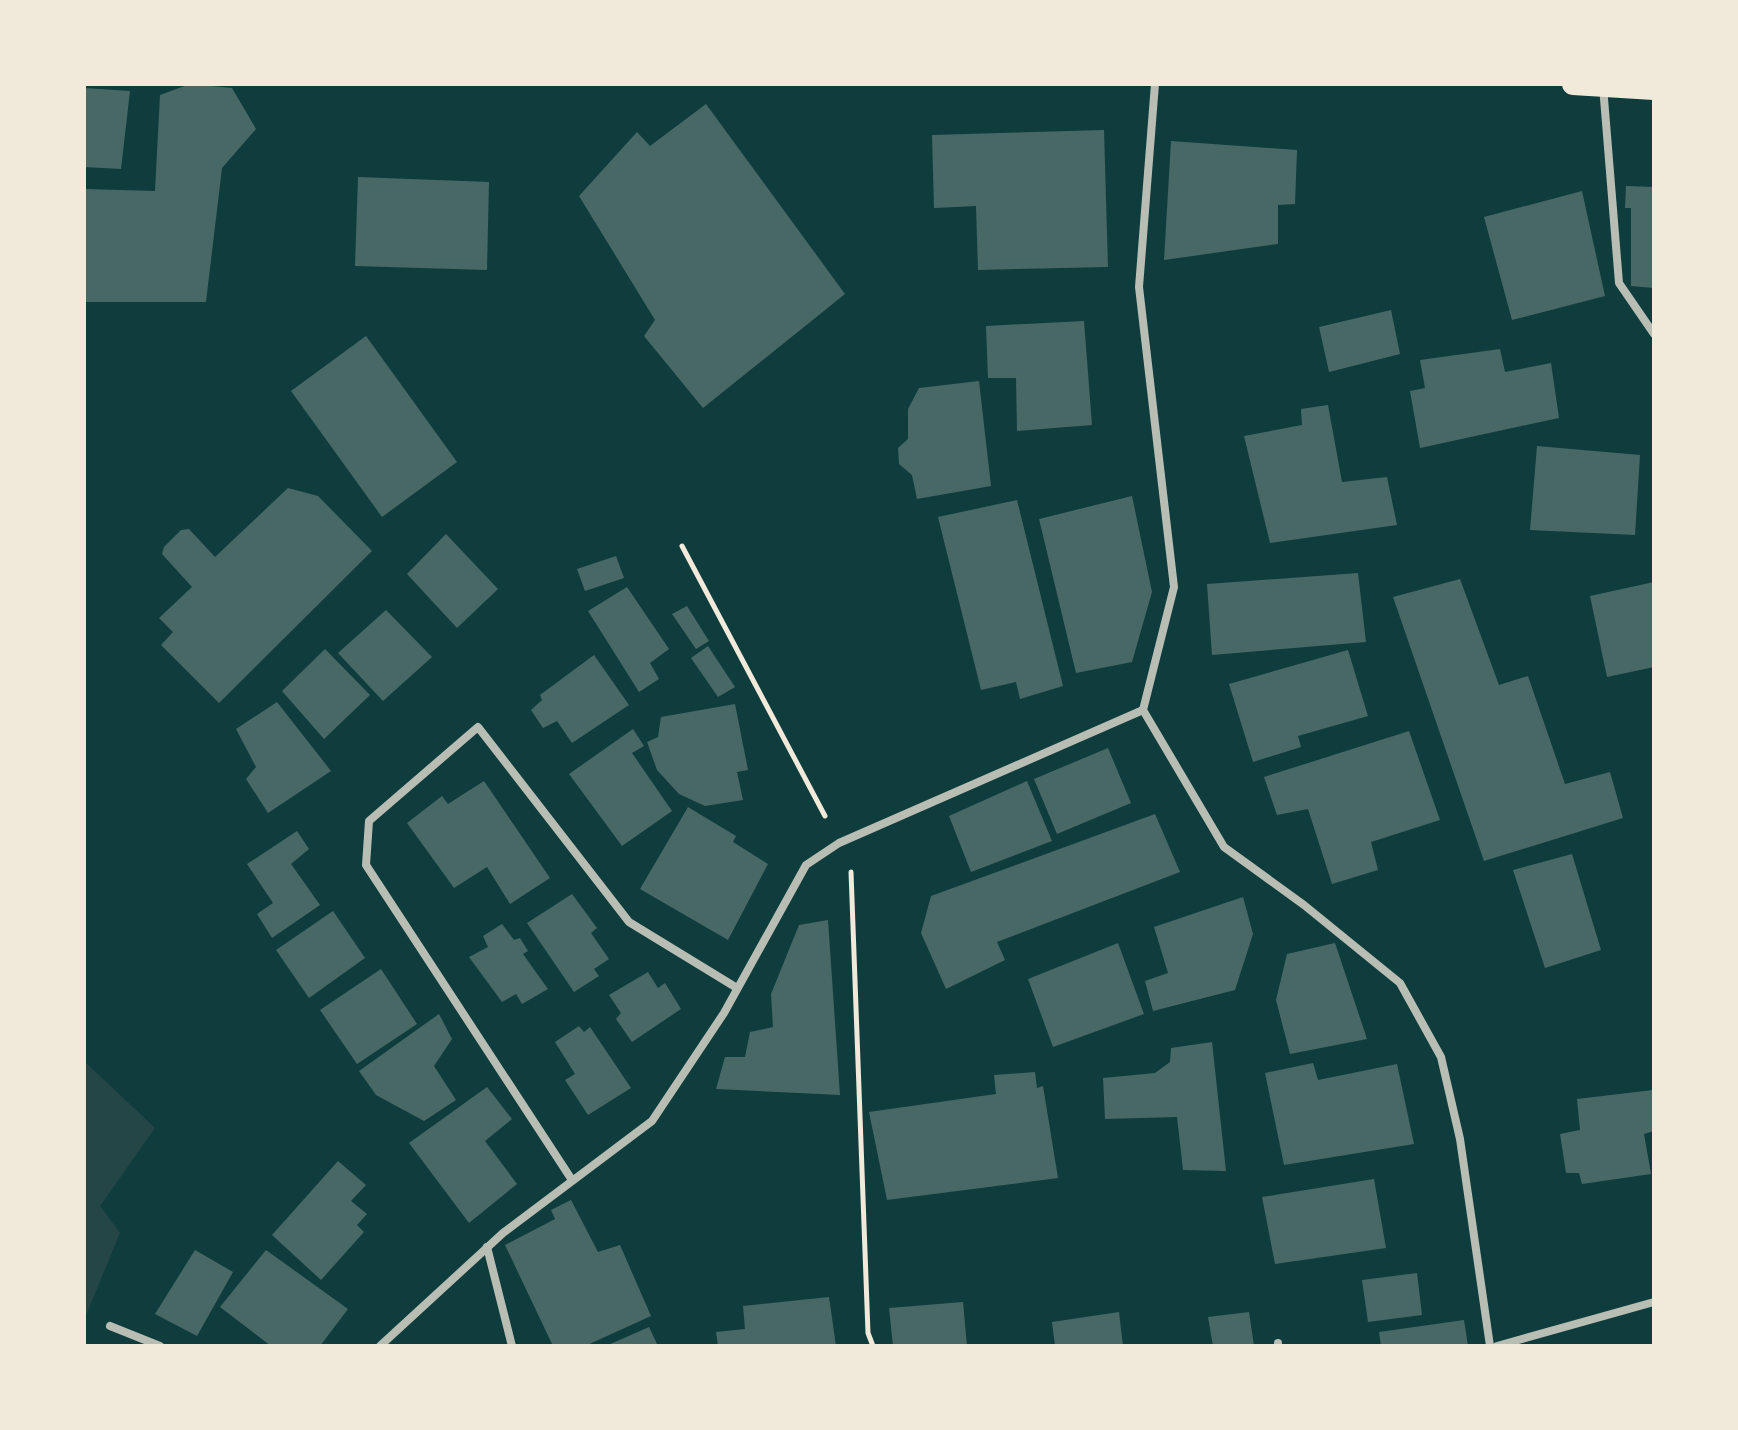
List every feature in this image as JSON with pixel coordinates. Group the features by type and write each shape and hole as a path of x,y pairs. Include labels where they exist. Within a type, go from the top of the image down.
{"highway":[{"path":"1573,84 1654,89"}],"street":[{"path":"1155,84 1139,287 1174,587 1143,710 1224,847 1304,905 1400,983 1441,1057 1460,1139 1490,1346"},
{"path":"1603,86 1619,283 1654,334"},
{"path":"380,1346 487,1247 652,1121 724,1013 806,865 839,843 1143,710"},
{"path":"572,1180 366,865 369,821 478,727 629,922 737,988"},
{"path":"487,1247 512,1346"},
{"path":"1497,1346 1654,1302"},
{"path":"110,1326 160,1346"}],"path":[{"path":"682,546 839,843 851,874 868,1333 873,1346"}],"shaded area":[{"path":"84,1061 155,1128 100,1206 120,1233 84,1320"}],"building":[{"path":"190,84 232,88 256,129 222,168 206,302 84,302 84,189 155,191 160,95"},
{"path":"84,88 130,91 121,169 84,167"},
{"path":"706,104 845,294 703,408 644,336 655,320 579,196 637,132 650,146"},
{"path":"1104,130 1108,267 978,270 976,206 934,208 932,135"},
{"path":"1171,141 1297,150 1295,204 1278,205 1278,244 1164,260"},
{"path":"358,177 489,182 487,270 355,266"},
{"path":"1626,186 1654,187 1654,288 1631,286 1631,208 1625,208"},
{"path":"1582,191 1605,296 1512,320 1484,217"},
{"path":"1391,310 1400,354 1329,372 1319,327"},
{"path":"1084,321 1092,425 1017,431 1016,378 988,378 986,326"},
{"path":"366,336 457,462 382,517 291,391"},
{"path":"1500,349 1505,372 1551,363 1559,418 1420,448 1410,391 1425,388 1420,360"},
{"path":"979,381 991,486 917,499 912,475 899,464 898,448 908,439 908,409 919,388"},
{"path":"1328,405 1342,482 1387,477 1397,525 1270,543 1244,436 1302,425 1301,409"},
{"path":"1537,446 1640,455 1635,535 1530,530"},
{"path":"288,488 318,496 372,551 219,703 161,645 173,632 159,618 192,587 162,554 164,547 181,530 189,529 215,557"},
{"path":"1132,496 1152,592 1132,662 1076,673 1039,519"},
{"path":"1017,500 1063,686 1020,699 1016,682 981,690 938,517"},
{"path":"446,534 498,589 457,628 407,574"},
{"path":"616,556 624,578 585,591 577,569"},
{"path":"1358,573 1366,642 1212,655 1207,584"},
{"path":"1460,579 1499,685 1528,676 1565,784 1610,772 1623,818 1484,861 1393,597"},
{"path":"1654,582 1654,667 1607,677 1590,596"},
{"path":"627,587 669,649 650,663 659,679 639,692 588,611"},
{"path":"687,606 709,641 696,649 672,614"},
{"path":"386,610 432,657 383,701 338,653"},
{"path":"708,646 735,687 718,697 691,658"},
{"path":"325,649 370,695 324,739 282,691"},
{"path":"1348,650 1368,716 1298,736 1301,747 1253,762 1229,684"},
{"path":"594,655 629,705 572,743 557,721 543,728 531,710 542,700 540,695"},
{"path":"277,702 331,771 268,813 246,779 256,767 236,729"},
{"path":"735,704 748,770 737,772 743,800 705,806 679,794 657,770 647,742 658,737 661,717"},
{"path":"633,729 644,746 632,753 672,811 622,846 569,774"},
{"path":"1409,731 1440,820 1371,842 1378,870 1332,884 1308,809 1277,815 1264,777"},
{"path":"1108,748 1131,803 1057,834 1034,779"},
{"path":"484,781 550,878 510,904 487,867 454,888 407,823 442,796 448,804"},
{"path":"1027,781 1052,841 971,872 949,816"},
{"path":"688,807 736,836 733,842 768,864 728,940 640,889"},
{"path":"1155,814 1180,872 997,942 1005,960 946,989 921,933 931,896"},
{"path":"297,831 309,849 291,864 320,905 272,938 257,914 273,903 247,864"},
{"path":"1572,854 1601,950 1545,968 1513,870"},
{"path":"572,894 597,928 591,933 609,959 594,969 599,976 574,992 527,923"},
{"path":"1243,897 1253,934 1235,990 1153,1011 1145,981 1168,973 1154,927"},
{"path":"333,911 365,958 309,998 276,950"},
{"path":"828,920 840,1095 716,1089 725,1057 745,1057 750,1032 773,1027 771,994 799,925"},
{"path":"502,924 514,940 520,938 528,951 523,954 548,989 522,1004 516,994 502,1002 469,957 488,947 483,936"},
{"path":"1118,943 1144,1014 1053,1047 1028,979"},
{"path":"1335,943 1367,1039 1290,1054 1276,1000 1287,954"},
{"path":"381,969 417,1024 357,1064 320,1010"},
{"path":"648,972 658,988 665,983 681,1009 632,1042 616,1019 621,1013 609,995"},
{"path":"439,1014 452,1039 434,1066 456,1100 424,1121 376,1095 359,1071"},
{"path":"579,1026 584,1032 590,1027 631,1088 588,1115 565,1080 575,1074 555,1042"},
{"path":"1212,1042 1226,1171 1183,1170 1177,1117 1105,1119 1103,1078 1155,1073 1170,1062 1171,1048"},
{"path":"1313,1063 1318,1080 1397,1064 1414,1144 1284,1165 1265,1073"},
{"path":"1035,1072 1037,1088 1043,1086 1058,1178 887,1200 869,1112 996,1094 994,1075"},
{"path":"487,1087 512,1119 485,1141 517,1184 469,1223 409,1143"},
{"path":"1653,1090 1654,1131 1644,1134 1651,1174 1582,1184 1579,1173 1566,1173 1560,1134 1580,1130 1577,1099"},
{"path":"338,1161 366,1185 351,1201 367,1214 357,1225 364,1232 321,1280 272,1235"},
{"path":"1374,1179 1386,1248 1275,1264 1262,1197"},
{"path":"571,1200 598,1252 620,1245 651,1316 585,1346 553,1346 505,1245 555,1219 551,1210"},
{"path":"195,1250 233,1272 197,1336 155,1314"},
{"path":"266,1250 348,1309 320,1346 271,1346 220,1307"},
{"path":"1417,1273 1422,1315 1368,1322 1362,1280"},
{"path":"829,1297 836,1346 718,1346 716,1332 745,1329 743,1306"},
{"path":"963,1302 967,1346 893,1346 889,1308"},
{"path":"1119,1312 1123,1346 1055,1346 1052,1322"},
{"path":"1249,1312 1254,1346 1213,1346 1208,1317"},
{"path":"1464,1320 1468,1346 1381,1346 1379,1332"},
{"path":"649,1327 658,1346 606,1346"}]}
